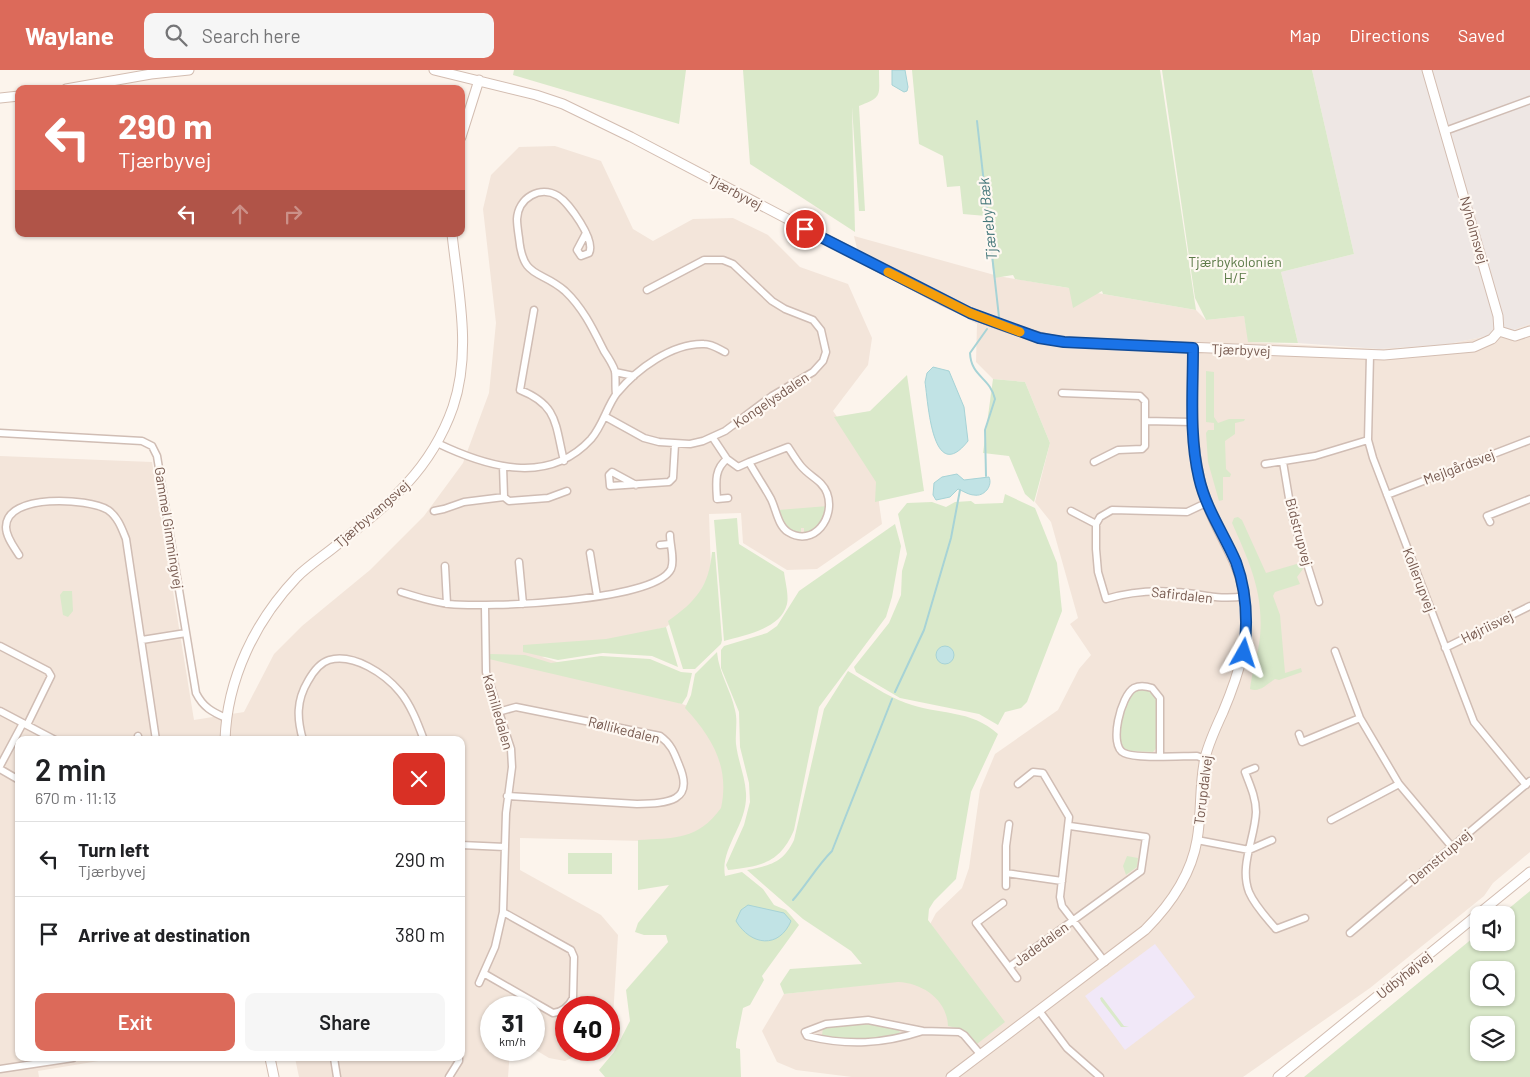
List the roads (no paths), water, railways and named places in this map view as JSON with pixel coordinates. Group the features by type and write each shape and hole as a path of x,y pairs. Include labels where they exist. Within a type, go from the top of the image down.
{"street":[{"path":"89,85 151,74 189,70"},
{"name":"Tjærbyvej","path":"434,70 536,95 572,108 942,300 1012,330 1039,338 1064,342 1370,355 1425,353 1474,347 1492,339 1499,330"},
{"name":"Nyholmsvej","path":"1427,70 1498,316 1499,330"},
{"path":"465,124 478,80"},
{"path":"0,98 15,96"},
{"path":"1445,131 1530,100"},
{"path":"586,233 559,196 548,192 536,192 526,198 520,206 517,218 520,253 525,264 532,272 562,289 576,302 588,319 615,372 616,394"},
{"name":"Tjærbyvangsvej","path":"225,736 226,718 236,676 248,647 270,610 298,576 400,493 420,470 437,443 453,406 462,368 462,326 452,237"},
{"name":"Kongelysdalen","path":"606,418 644,438 675,444 690,444 713,438 772,396 814,372 823,361 826,352 822,330 813,320 785,309 772,301 733,264 723,260 704,260 647,290"},
{"path":"534,310 520,390 544,402 551,411 564,461"},
{"path":"1499,330 1515,336 1530,331"},
{"path":"437,443 462,454 503,466 529,469 546,467 564,461 592,438 606,418 616,394 634,376 667,353 690,346 706,344 725,352"},
{"name":"Torupdalvej","path":"952,1077 1040,1012 1145,930 1171,901 1186,874 1197,840 1205,759 1233,688 1244,653 1247,615 1236,562 1206,503 1196,461 1193,422 1193,348"},
{"name":"Kollerupvej","path":"1370,355 1368,440 1387,495 1474,722 1528,783"},
{"path":"615,372 634,376"},
{"path":"1062,393 1140,396 1145,401 1145,446 1142,449 1118,450 1094,462"},
{"path":"1145,421 1193,422"},
{"name":"Gammel Gimmingvej","path":"0,433 142,441 152,446 157,456 196,693 201,703 210,711 226,718"},
{"path":"713,438 727,459 738,467 749,462 788,447 801,466 822,483 828,494 830,514 823,528 813,534 801,536 789,533 782,527 770,497 749,462"},
{"path":"1265,464 1315,456 1368,440"},
{"name":"Mejlgårdsvej","path":"1387,495 1530,440"},
{"path":"636,485 669,482 673,478 675,444"},
{"path":"727,459 718,468 716,481 717,499 728,498"},
{"name":"Bidstrupvej","path":"1283,462 1292,516 1319,602"},
{"path":"503,466 504,497"},
{"path":"434,511 464,502 504,497 509,501 548,498 567,491"},
{"path":"1490,522 1487,516 1530,499"},
{"path":"19,555 7,534 6,526 9,516 16,510 50,501 72,501 94,504 109,511 120,524 126,539 155,736"},
{"path":"1071,511 1096,524 1105,512 1112,510 1183,512 1206,503"},
{"name":"Safirdalen","path":"1096,524 1098,572 1106,599 1136,591 1177,592 1219,599 1244,596"},
{"path":"401,592 424,600 447,604 485,606 596,596 634,589 664,577 670,570 672,562 670,535"},
{"path":"660,545 670,544"},
{"path":"590,554 596,596"},
{"path":"519,562 523,604"},
{"path":"445,566 447,604"},
{"name":"Kamilledalen","path":"479,983 485,974 495,947 503,912 507,796 512,767 511,749 498,712 484,659 485,606"},
{"name":"Højriisvej","path":"1445,648 1530,606"},
{"path":"142,640 186,633"},
{"path":"0,646 48,671 51,676 18,736"},
{"path":"1335,651 1360,718 1399,784 1452,847"},
{"path":"302,736 298,724 298,704 304,687 316,669 327,660 338,658 356,662 381,674 401,692 418,722 423,736"},
{"path":"1160,755 1160,698 1152,688 1138,687 1131,690 1125,699 1115,743 1124,753 1160,755 1197,756 1205,759"},
{"name":"Røllikedalen","path":"498,712 516,707 660,736 670,744 684,777 685,785 682,793 676,799 658,804 507,796"},
{"path":"0,711 48,736"},
{"path":"1299,734 1302,742 1360,718"},
{"path":"15,742 0,768 15,777"},
{"path":"1255,768 1245,772 1254,796 1256,810 1249,850 1247,881 1255,904 1276,929 1305,918"},
{"name":"Jadedalen","path":"1018,784 1033,772 1042,774 1067,812 1070,826 1060,897 1062,906 1105,962"},
{"name":"Demstrupvej","path":"1350,933 1528,783"},
{"path":"1331,820 1399,784"},
{"path":"1006,886 1009,824"},
{"name":"Jadedalen","path":"1009,967 1141,871 1146,838 1070,826"},
{"path":"1197,840 1249,850 1272,840"},
{"path":"465,845 505,847"},
{"name":"Udbyhøjvej","path":"1278,1077 1530,872"},
{"path":"1006,874 1062,881"},
{"name":"Jadedalen","path":"1003,903 976,923 1017,978"},
{"path":"485,974 553,1013 559,1012 573,998 574,957 571,950 503,912"},
{"path":"1040,1012 1067,1048 1100,1077"},
{"path":"923,1030 894,1040 866,1044 834,1042 807,1036 805,1032 826,1024 859,1020 886,1022 923,1030 959,1032 964,1035 981,1055"},
{"path":"0,1069 53,1061"},
{"path":"271,1061 274,1077"},
{"path":"335,1061 338,1077"},
{"path":"449,1077 459,1061"}],"water":[{"path":"892,70 905,70 907,91 904,92 892,85"},
{"path":"933,367 949,371 964,407 968,441 956,452 947,454 939,448 930,421 925,382 927,373"},
{"path":"957,474 964,480 989,477 989,487 984,493 978,495 958,489 950,497 936,500 933,495 934,483 942,477"},
{"path":"941,646 949,646 954,651 952,662 941,664 936,659 936,651"},
{"path":"748,905 784,913 791,921 786,930 772,940 757,939 742,929 736,921 741,910"}],"waterway":[{"name":"Tjæreby Bæk","path":"977,121 999,317"},
{"name":"Tjæreby Bæk","path":"986,476 985,430 995,399 993,392 974,367 970,353 987,329"},
{"path":"895,692 924,630 951,538 960,490"},
{"path":"793,900 832,851 892,699"}],"park label":[{"name":"Tjærbykolonien H/F","path":"1235,270"}]}
